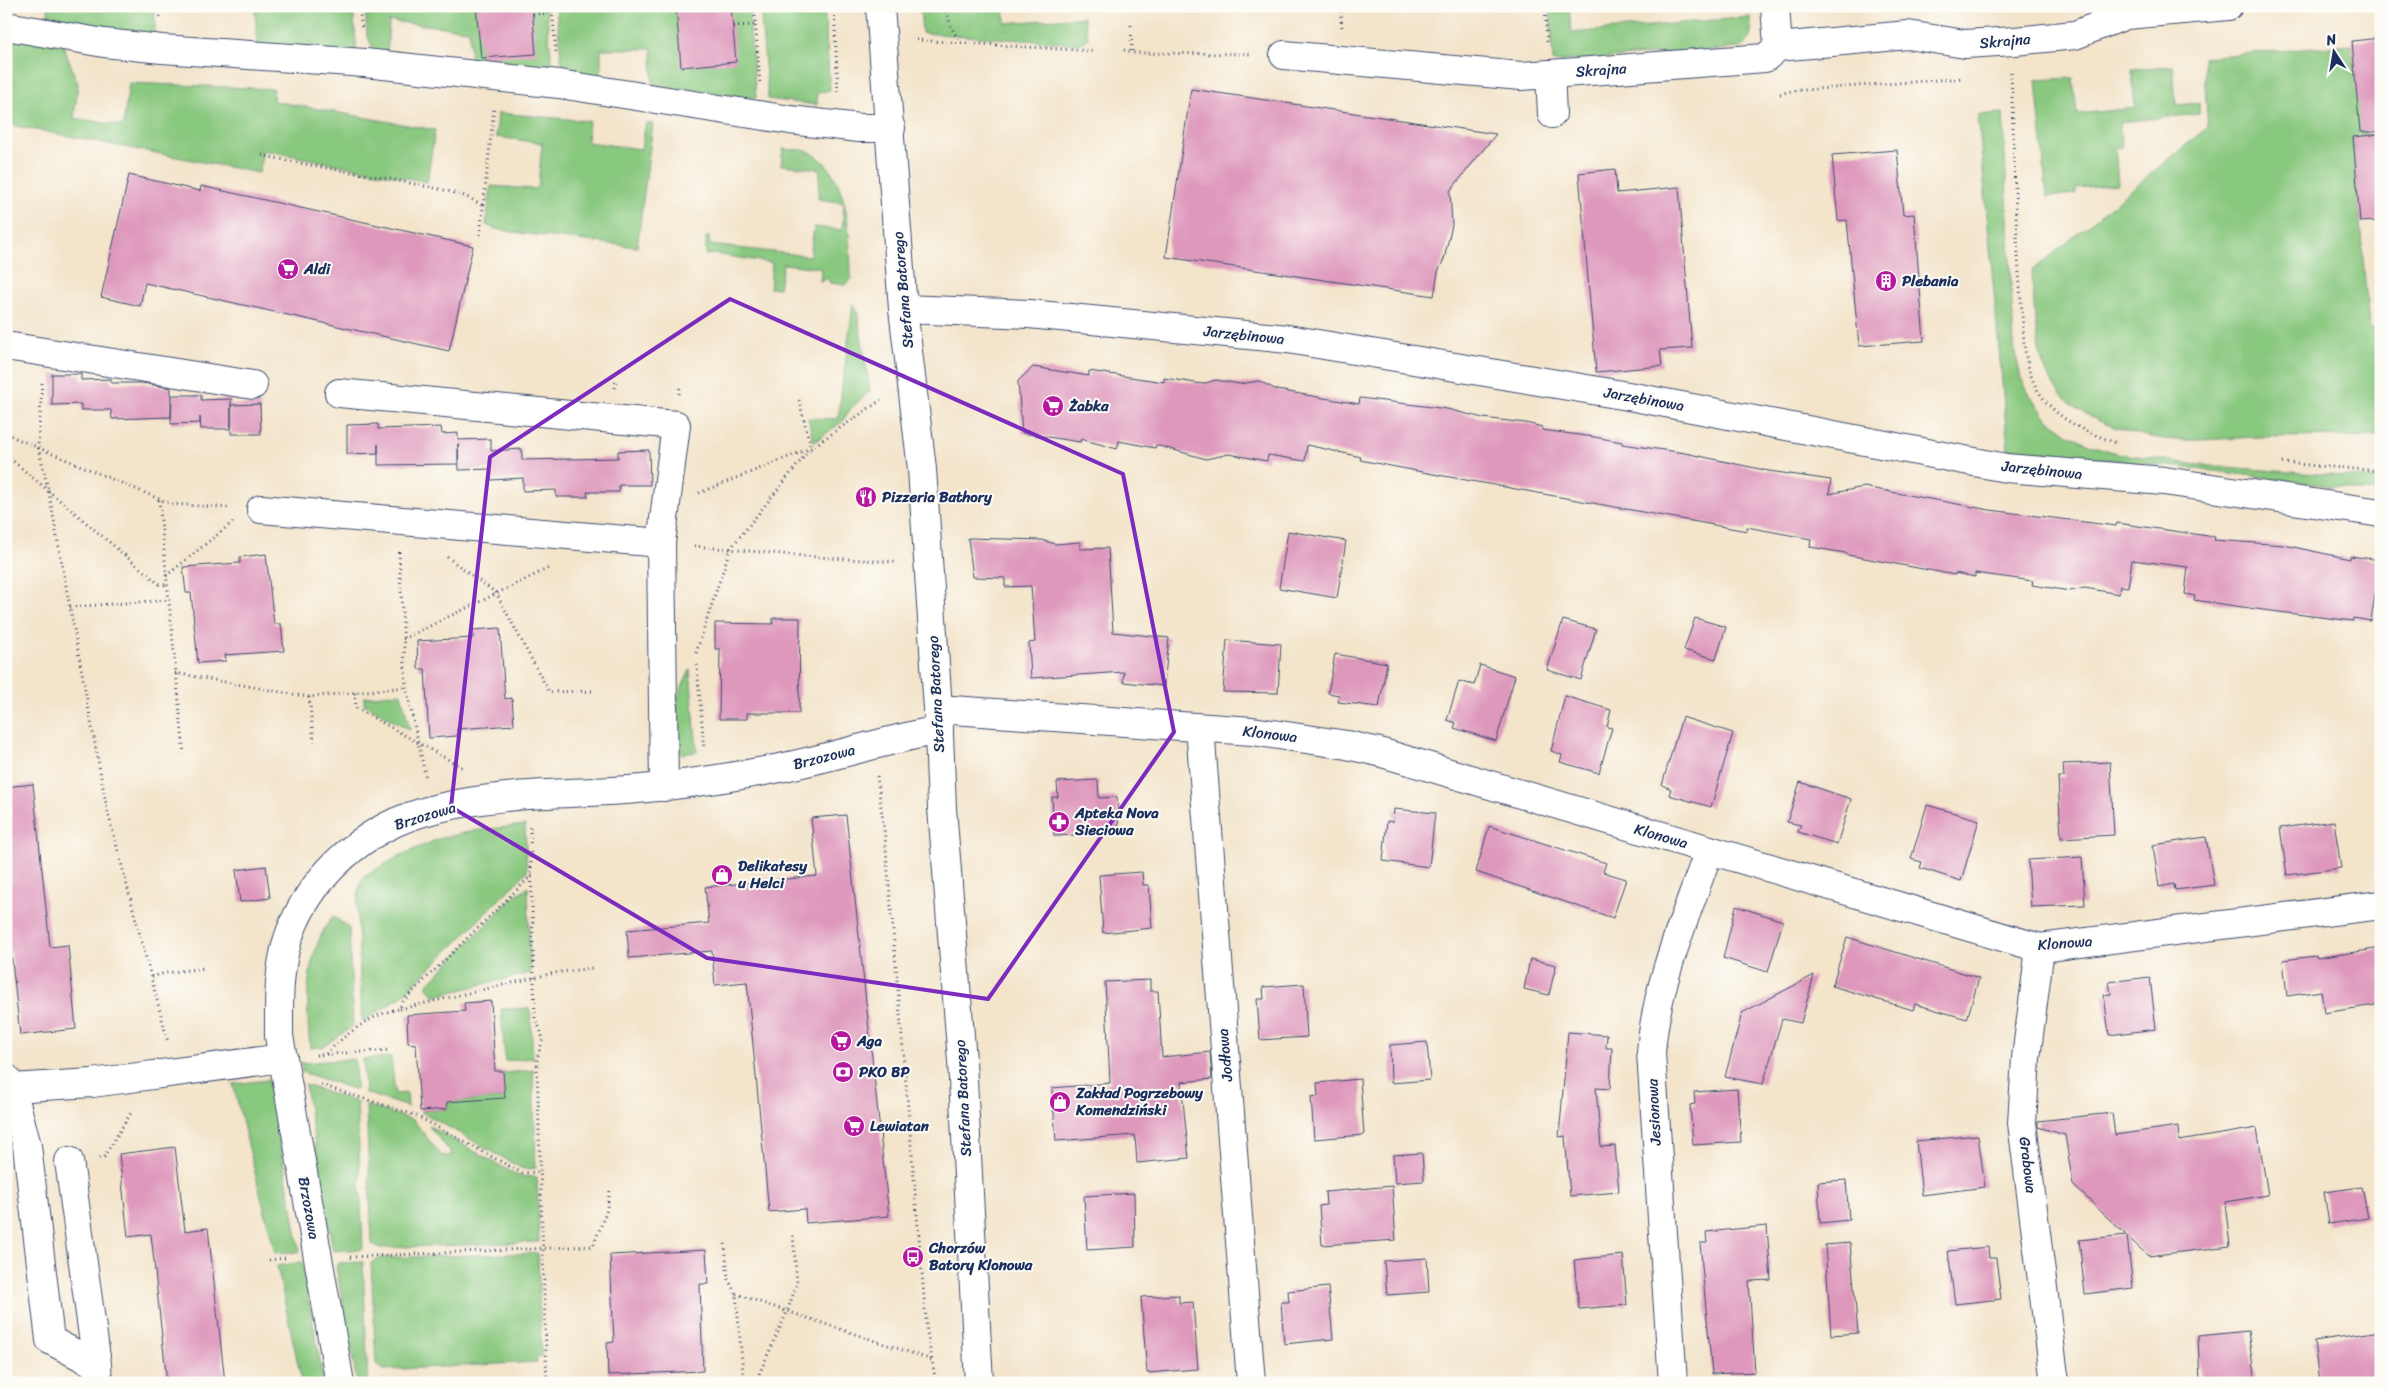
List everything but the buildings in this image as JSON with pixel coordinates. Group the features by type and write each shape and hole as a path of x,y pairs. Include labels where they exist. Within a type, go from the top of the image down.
{"street":[{"name":"Stefana Batorego","path":"880,6 904,309 922,469 942,808 962,1061 979,1383"},
{"path":"1775,6 1778,47"},
{"name":"Skrajna","path":"1284,55 1521,76 1548,62 1765,58 1778,47 1908,35 1965,44 2025,40 2075,35 2126,16 2228,6"},
{"path":"6,26 104,43 162,49 365,62 559,84 600,89 763,117 859,128 890,128"},
{"path":"1548,62 1552,114"},
{"name":"Jarzębinowa","path":"904,309 938,308 1029,314 1288,339 1634,397 2006,468 2164,481 2381,513"},
{"path":"6,346 253,385"},
{"path":"339,393 676,425 661,543 664,787"},
{"path":"256,509 661,543"},
{"name":"Klonowa","path":"938,720 1200,728 1304,738 1379,752 2040,948 2381,905"},
{"name":"Brzozowa","path":"340,1383 279,1036 279,984 287,944 298,913 318,882 346,854 371,836 397,822 434,810 516,796 664,787 765,771 938,720"},
{"name":"Jodłowa","path":"1200,728 1251,1383"},
{"name":"Jesionowa","path":"1673,1383 1651,1053 1654,1020 1664,976 1709,850"},
{"name":"Grabowa","path":"2040,948 2026,1058 2022,1123 2055,1383"},
{"path":"98,1374 50,1340 27,1146 9,1083 92,1083 283,1058"},
{"path":"69,1161 98,1374"}],"path":[{"path":"552,6 559,84"},
{"path":"754,6 763,117"},
{"path":"834,6 839,80 837,102"},
{"path":"945,6 951,27 961,43"},
{"path":"1545,6 1548,62"},
{"path":"533,14 553,12"},
{"path":"733,26 755,25"},
{"path":"1131,25 1132,53"},
{"path":"916,40 1092,51"},
{"path":"1124,50 1132,53 1284,55"},
{"path":"2003,73 2011,71 2019,276 2026,355 2030,374 2048,404 2066,420 2086,432 2119,444"},
{"path":"480,235 498,77"},
{"path":"1780,94 1791,91 1969,78"},
{"path":"262,154 294,163 362,173 434,188 464,196 483,206"},
{"path":"43,353 38,446 49,492 107,809 152,976 175,1072"},
{"path":"799,400 811,448"},
{"path":"666,506 811,448 882,400"},
{"path":"6,434 171,504 256,509"},
{"path":"696,654 730,550 811,448"},
{"path":"6,455 159,584 166,586"},
{"path":"2275,463 2381,471"},
{"path":"159,499 166,586 184,754"},
{"path":"166,577 256,509"},
{"path":"397,521 406,687 420,743 426,780"},
{"path":"661,543 895,562"},
{"path":"443,554 496,593 549,692 596,691"},
{"path":"404,639 496,593 560,564"},
{"path":"70,607 168,600"},
{"path":"697,664 705,753"},
{"path":"175,673 309,697 406,687"},
{"path":"355,693 356,708 472,774"},
{"path":"309,697 314,742"},
{"path":"876,770 885,837 927,1332 935,1381 894,1383"},
{"path":"529,818 535,1019 542,1031 543,1048 537,1058 547,1383"},
{"path":"399,1009 404,1000 532,874"},
{"path":"152,976 165,972 205,968"},
{"path":"326,1054 335,1045 387,1011 534,977 592,968"},
{"path":"283,1058 390,1050"},
{"path":"320,1084 415,1114 522,1173 540,1172"},
{"path":"69,1161 104,1157 134,1107"},
{"path":"317,1258 593,1246 606,1213 610,1190"},
{"path":"755,1383 787,1312 797,1283 793,1234"},
{"path":"725,1244 728,1279 736,1294 744,1383"},
{"path":"736,1294 932,1360"}],"highlighted area":[{"path":"730,299 1123,474 1174,732 988,999 707,958 451,807 490,457"}],"green space":[{"path":"48,6 154,6 156,41 49,26"},
{"path":"164,6 353,6 357,54 257,46 255,9"},
{"path":"365,6 546,6 553,75 471,66 469,30 389,21 387,57 376,55 367,35"},
{"path":"556,6 748,6 756,98 653,86 652,49 601,49 601,80 563,76"},
{"path":"760,6 824,6 830,90 817,93 817,105 768,99"},
{"path":"920,6 1004,6 1005,23 1084,17 1088,39 1080,44 922,33"},
{"path":"1550,6 1569,6 1571,33 1750,17 1751,35 1740,48 1553,62"},
{"path":"6,36 63,45 78,84 74,118 123,126 129,83 274,89 273,101 435,130 427,182 263,150 259,173 6,124"},
{"path":"2353,45 2365,136 2353,138 2369,329 2381,328 2381,436 2175,440 2148,436 2114,427 2082,412 2057,390 2043,365 2037,339 2032,271 2208,127 2203,57"},
{"path":"2173,66 2176,105 2199,103 2199,114 2119,122 2122,147 2115,148 2118,184 2076,188 2076,194 2047,197 2036,80 2073,78 2077,114 2135,108 2132,69"},
{"path":"498,113 589,121 587,142 641,149 646,123 653,124 637,247 519,233 496,229 486,225 491,186 534,189 538,186 542,143 496,137"},
{"path":"2003,113 2014,346 2021,378 2029,394 2047,418 2068,434 2091,445 2116,453 2199,465 2381,479 2381,493 2223,472 2008,449 1978,115"},
{"path":"783,149 807,151 823,162 834,175 844,203 818,199 820,169 781,165"},
{"path":"844,203 850,246 851,279 845,285 830,283 827,278 820,282 821,268 783,264 779,288 770,288 772,263 714,254 706,255 706,237 709,236 710,245 810,256 814,227 842,230"},
{"path":"853,304 857,310 870,391 851,408 842,422 814,442 808,418 838,419"},
{"path":"690,670 697,752 682,754 677,746 677,698"},
{"path":"401,693 410,730 364,704 364,697"},
{"path":"525,825 527,872 401,997 362,1022 357,904 360,883 365,876 401,855 438,839 472,831"},
{"path":"528,887 530,973 435,996 426,986 513,897"},
{"path":"333,916 349,928 353,1026 323,1047 310,1048 309,979 317,946"},
{"path":"530,1008 533,1058 505,1061 501,1009"},
{"path":"391,1057 395,1094 407,1093 408,1107 365,1093 363,1059"},
{"path":"355,1059 356,1090 302,1072 301,1063"},
{"path":"533,1070 536,1168 523,1169 420,1111 447,1109 447,1102 504,1098 503,1073"},
{"path":"268,1080 300,1252 275,1253 233,1084"},
{"path":"305,1085 357,1102 363,1249 333,1251"},
{"path":"366,1105 413,1120 442,1156 453,1155 429,1126 519,1176 537,1177 539,1242 380,1248 372,1244"},
{"path":"538,1253 541,1356 536,1357 537,1362 382,1370 376,1364 371,1263 379,1258"},
{"path":"302,1262 324,1383 302,1383 277,1266"},
{"path":"363,1262 368,1383 357,1383 336,1266 339,1263"}],"place":[{"name":"Aldi","path":"288,269"},
{"name":"Plebania","path":"1886,281"},
{"name":"Żabka","path":"1053,406"},
{"name":"Pizzeria Bathory","path":"866,497"},
{"name":"Apteka Nova Sieciowa","path":"1059,822"},
{"name":"Delikatesy u Helci","path":"722,875"},
{"name":"Aga","path":"841,1041"},
{"name":"PKO BP","path":"843,1072"},
{"name":"Zakład Pogrzebowy Komendziński","path":"1060,1102"},
{"name":"Lewiatan","path":"854,1126"},
{"name":"Chorzów Batory Klonowa","path":"913,1257"}]}
